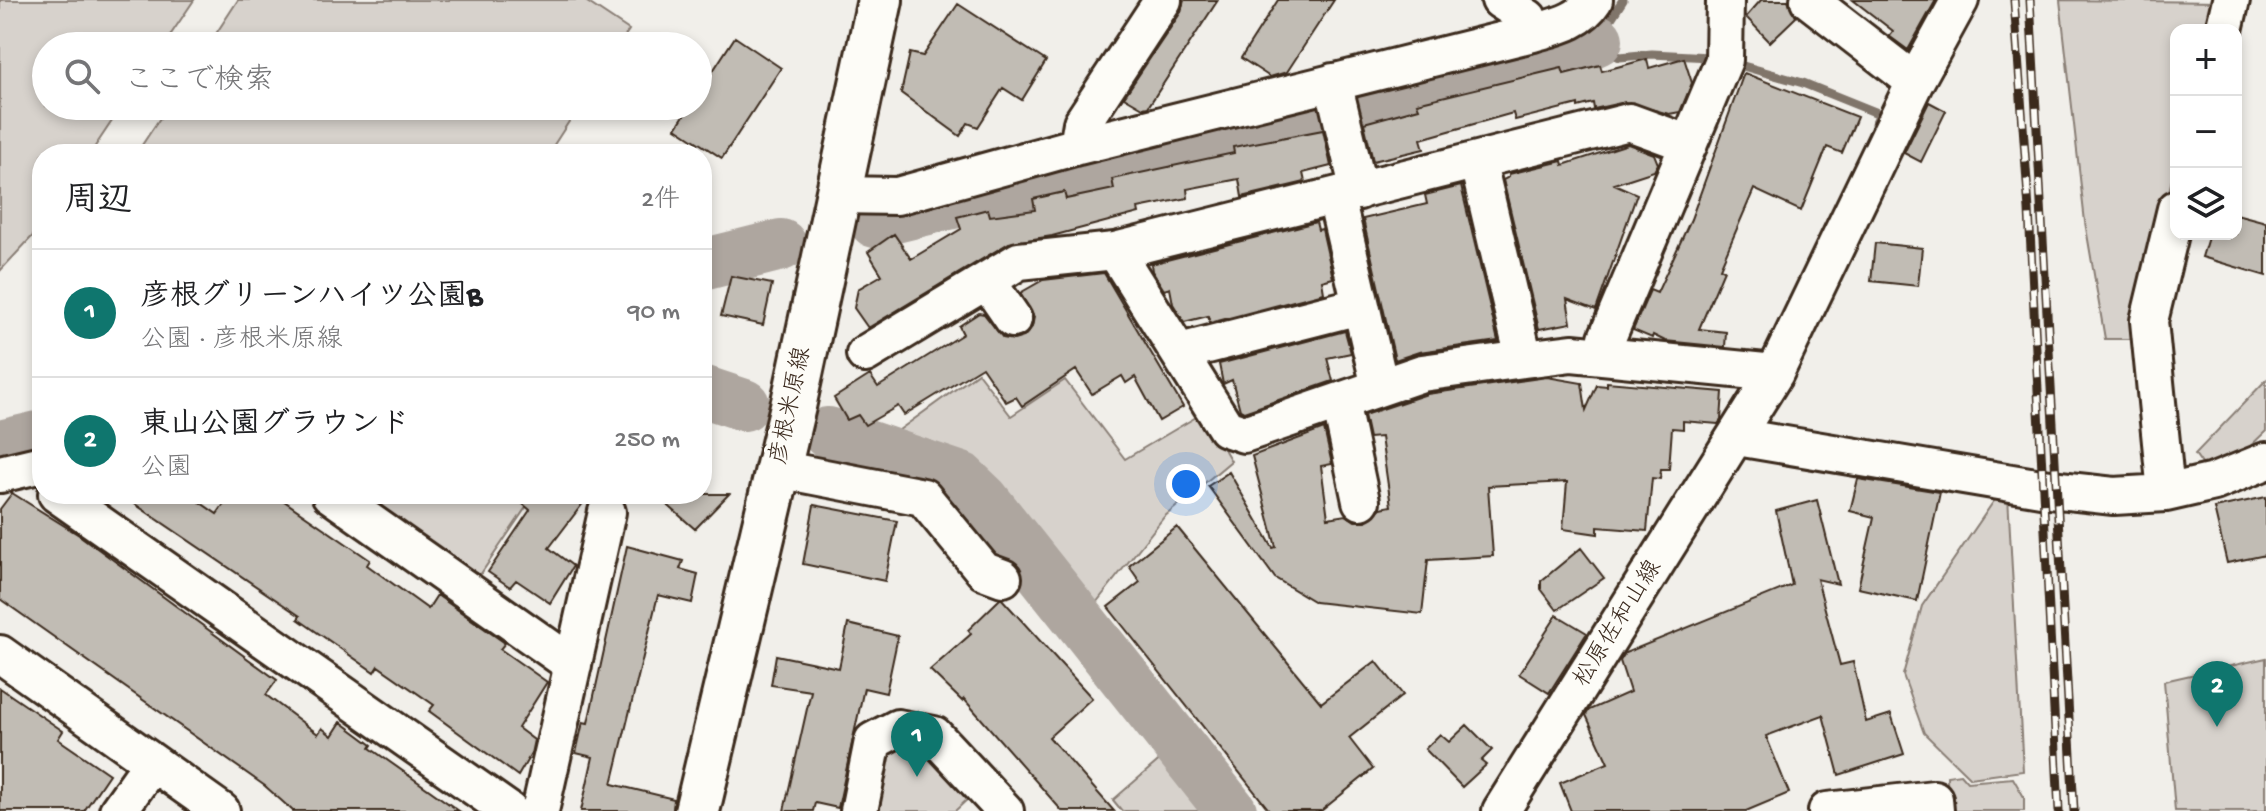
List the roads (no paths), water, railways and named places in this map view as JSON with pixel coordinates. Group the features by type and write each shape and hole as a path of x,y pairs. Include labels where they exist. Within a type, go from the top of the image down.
{"main road":[{"name":"彦根米原線","path":"697,811 778,469 880,0"}],"street":[{"path":"1078,146 1082,123 1163,0"},
{"path":"1500,0 1528,18 1533,33"},
{"path":"837,195 897,196 1078,146 1337,99 1568,23 1586,13 1594,0"},
{"path":"1604,356 1607,338 1724,60 1725,0"},
{"path":"1809,0 1915,82"},
{"name":"松原佐和山線","path":"1501,811 1775,373 1915,82 1960,0"},
{"path":"2225,24 2231,0"},
{"path":"1337,99 1359,306 1380,387"},
{"path":"865,354 1019,261 1115,251 1478,163 1629,122 1689,144"},
{"path":"1478,163 1524,359"},
{"path":"2166,493 2149,321 2170,234"},
{"path":"1115,251 1226,428 1244,434 1422,373 1572,353 1775,373"},
{"path":"987,281 1013,319"},
{"path":"1180,352 1359,306"},
{"path":"1340,401 1361,501"},
{"path":"1737,437 2059,490 2114,496 2166,493 2261,467"},
{"path":"778,469 923,497 984,571 1003,578"},
{"path":"71,504 509,811"},
{"path":"344,504 573,665"},
{"path":"540,811 607,512"},
{"path":"0,654 221,811"},
{"path":"859,811 873,741 898,728 934,735 1005,811"},
{"path":"118,811 152,763"},
{"path":"1827,811 1934,799 1935,811"}],"waterway":[{"path":"1623,0 1597,40 1606,51 1620,57 1652,54 1710,57"},
{"path":"875,222 1570,52 1597,40"},
{"path":"1736,64 1803,83 1880,114 1875,124"},
{"path":"712,262 781,245"},
{"path":"712,394 744,405"},
{"path":"828,433 961,478 983,499 1231,811"},
{"path":"0,446 32,438"}],"railway":[{"path":"2014,0 2029,210 2059,811"},
{"path":"2030,0 2074,811"}],"place":[{"name":"東山公園グラウンド","path":"2217,727"},
{"name":"彦根グリーンハイツ公園B","path":"917,777"}]}
